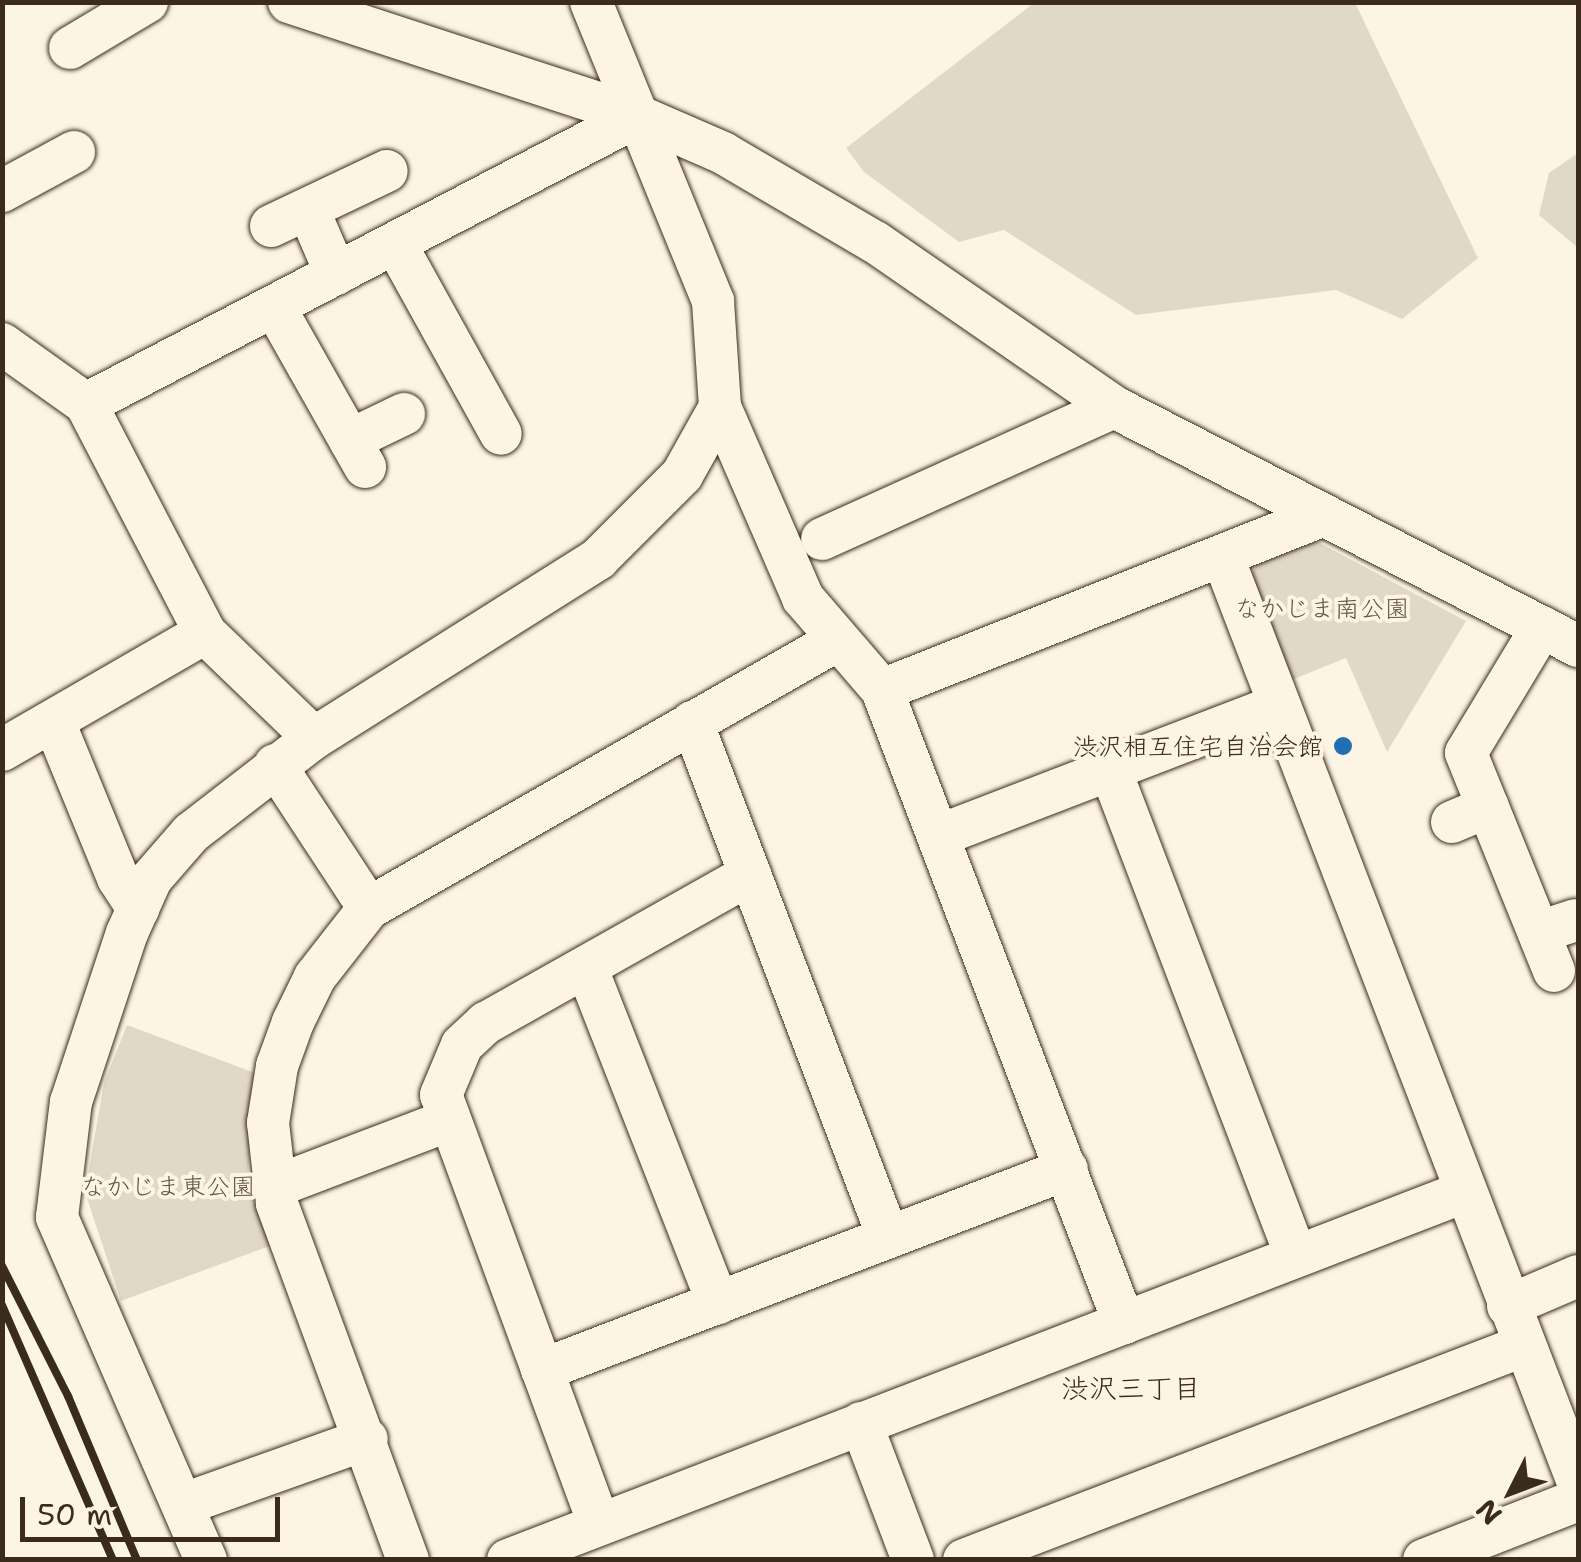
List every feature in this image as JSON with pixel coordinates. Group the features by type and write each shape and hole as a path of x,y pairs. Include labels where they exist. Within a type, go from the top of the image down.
{"street":[{"path":"70,48 147,2"},
{"path":"289,2 638,116 723,153 875,242 1114,407 1560,636 1466,753 1470,814 1556,941"},
{"path":"592,2 713,302 720,407 803,598 882,690 1124,1322"},
{"path":"86,404 638,116"},
{"path":"2,192 74,152"},
{"path":"336,274 289,217 387,170"},
{"path":"394,243 502,434"},
{"path":"274,306 357,453 404,414"},
{"path":"2,344 86,404 204,634 314,738"},
{"path":"206,1560 57,1217 71,1102 138,908 151,879 191,833 276,766 314,738 598,559 682,475 720,407"},
{"path":"822,538 1114,407"},
{"path":"882,690 1224,560 1323,516"},
{"path":"1224,560 1578,1482"},
{"path":"2,750 204,634"},
{"path":"408,1560 274,1187 268,1124 277,1066 315,977 368,908 836,641"},
{"path":"940,835 1278,705"},
{"path":"54,722 118,878 138,908"},
{"path":"692,722 888,1238"},
{"path":"276,766 368,908"},
{"path":"1110,769 1296,1256"},
{"path":"599,1524 447,1120 441,1095 462,1045 486,1023 750,874"},
{"path":"587,968 718,1302"},
{"path":"274,1187 447,1120"},
{"path":"542,1370 1067,1169"},
{"path":"508,1560 1464,1192"},
{"path":"1508,1306 1578,1276"},
{"path":"964,1560 1523,1346"},
{"path":"861,1423 913,1560"},
{"path":"184,1504 367,1439"},
{"path":"1424,1560 1500,1546 1578,1500"}],"green space":[{"path":"1034,3 1355,3 1478,258 1402,319 1336,290 1136,315 1004,230 959,242 864,172 846,148"},
{"path":"1578,153 1578,248 1539,215 1549,173"},
{"name":"なかじま南公園","path":"1316,541 1466,621 1387,752 1346,658 1289,681 1250,580 1256,565"},
{"name":"なかじま東公園","path":"127,1025 255,1073 248,1173 272,1245 121,1301 85,1192 104,1083"}],"railway":[{"path":"2,1266 68,1396 137,1560"},
{"path":"2,1305 113,1560"}],"place":[{"name":"渋沢相互住宅自治会館","path":"1343,746"}],"district":[{"name":"渋沢三丁目","path":"1131,1388"}]}
